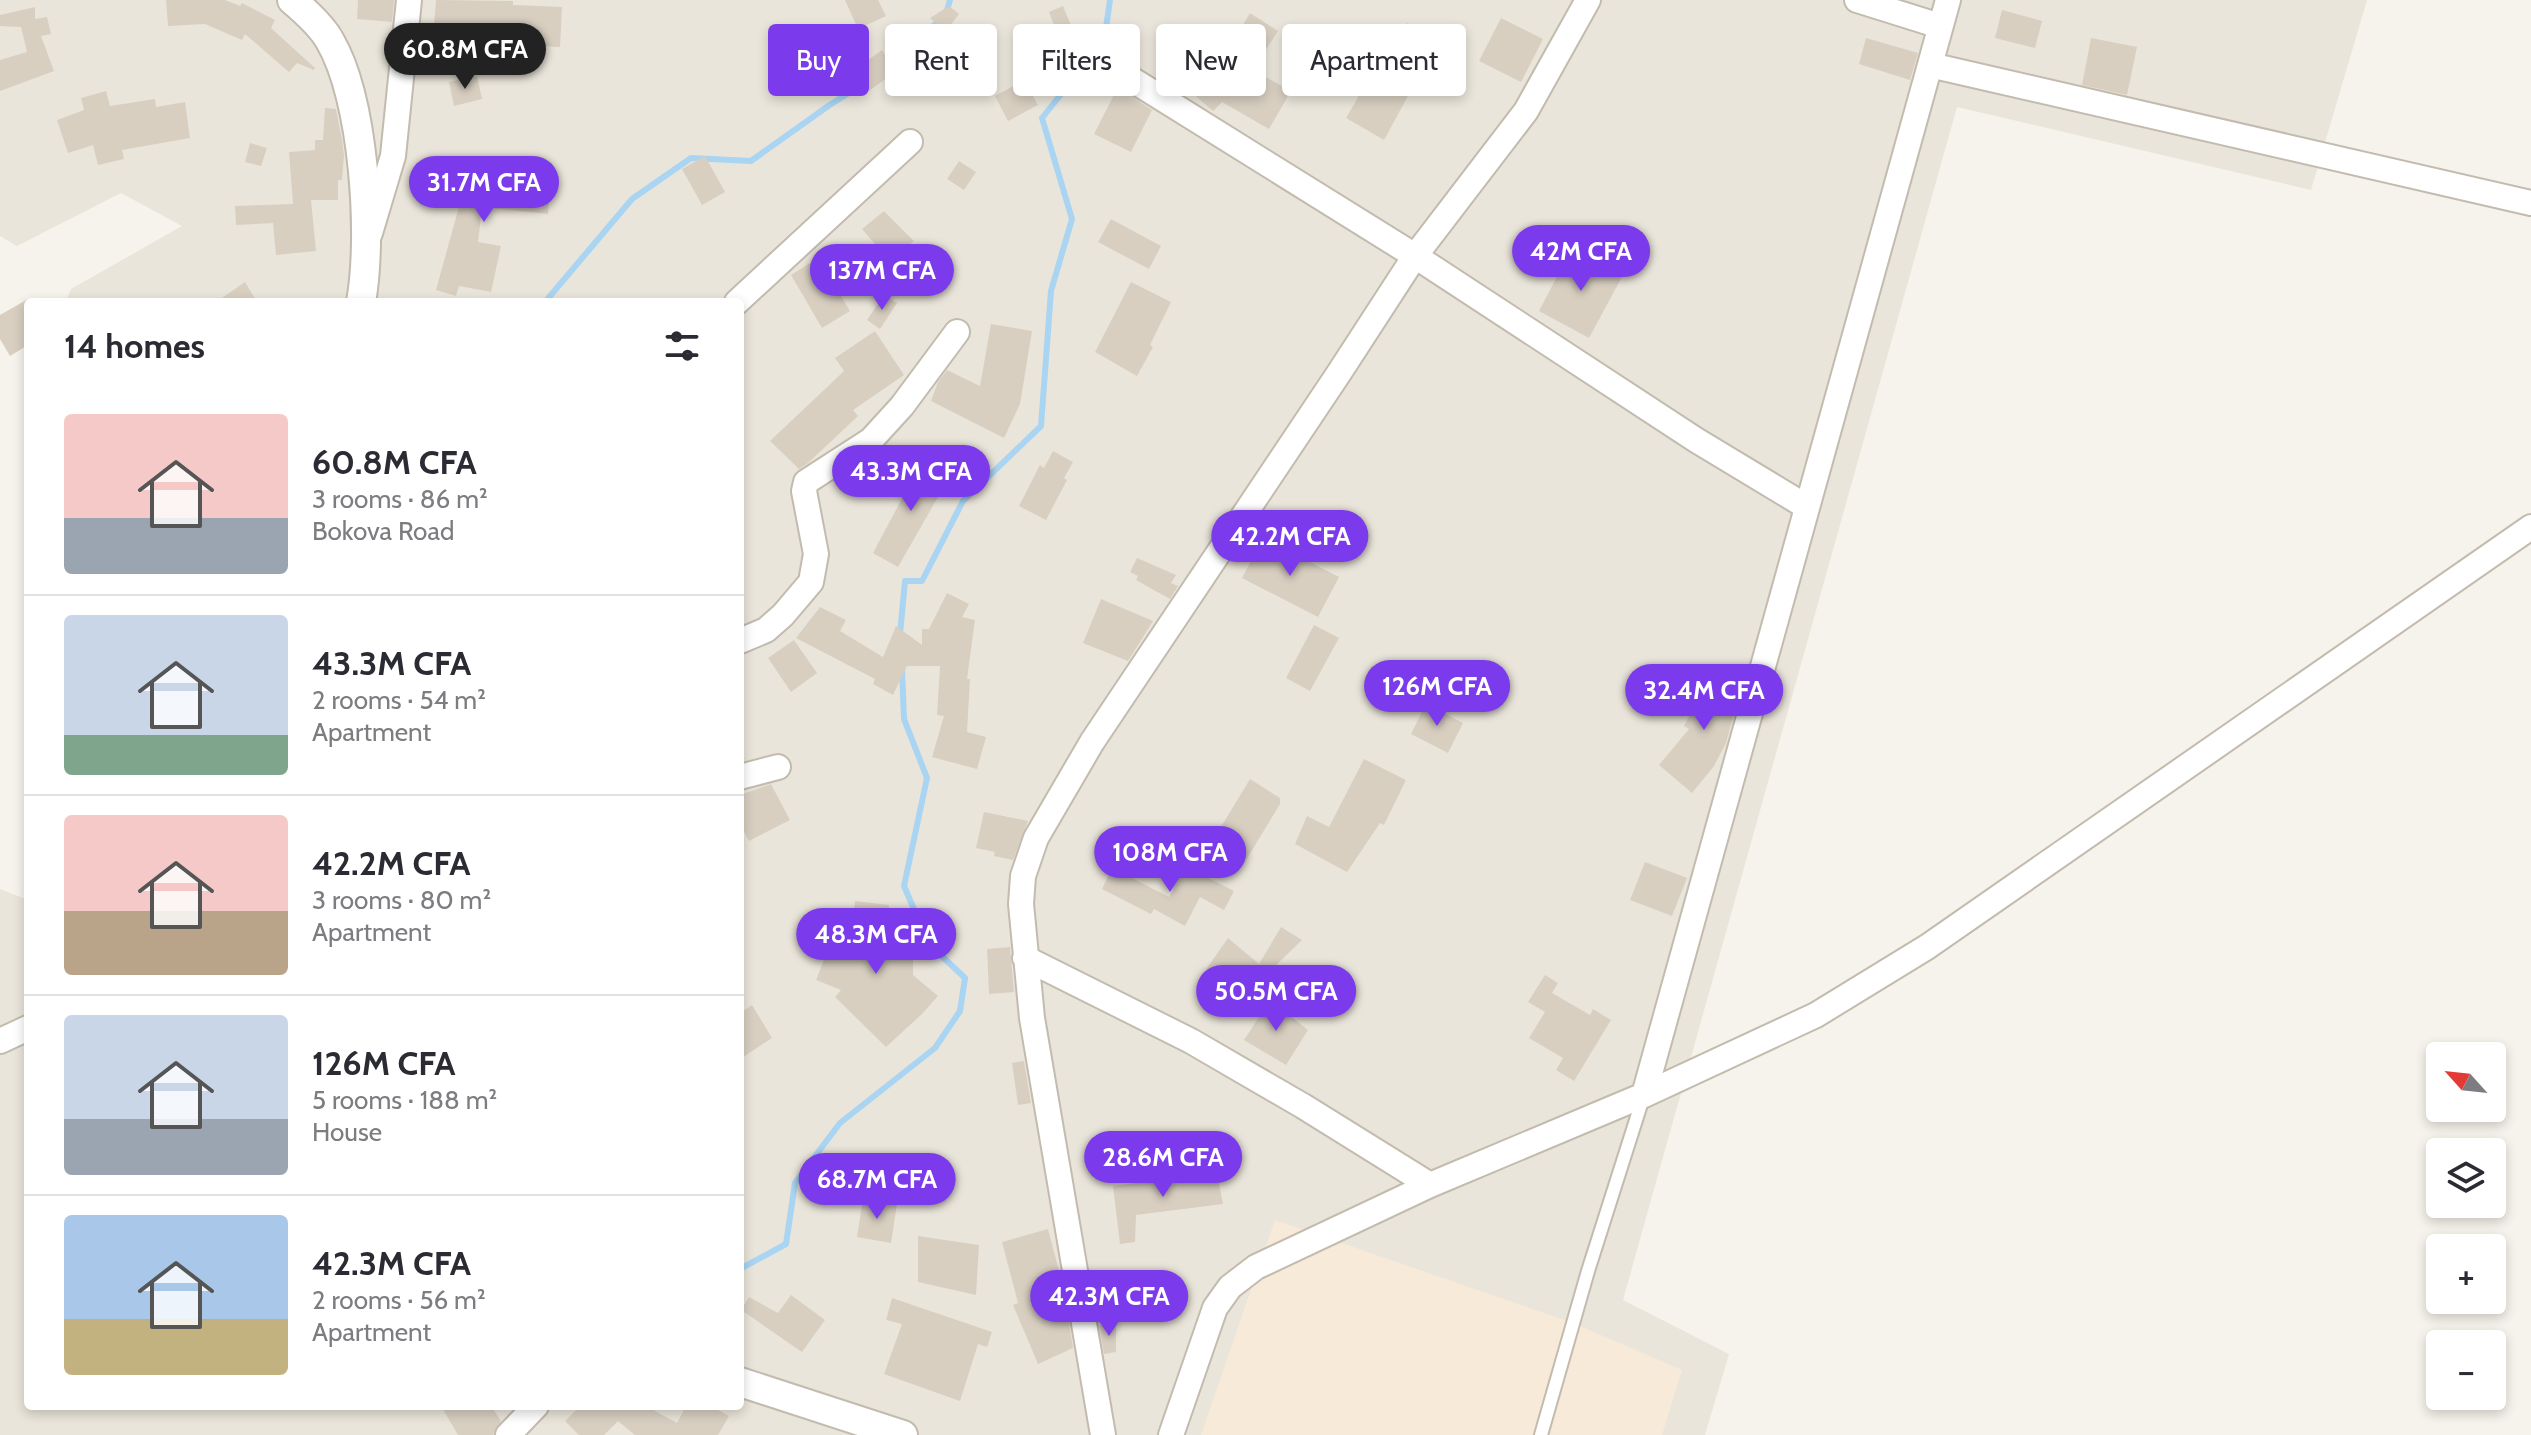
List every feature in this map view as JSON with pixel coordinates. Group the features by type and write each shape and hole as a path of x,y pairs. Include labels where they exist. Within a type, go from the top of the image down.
{"street":[{"path":"292,0 330,39 347,80 361,149 367,243 361,298"},
{"path":"367,243 393,156 409,0"},
{"path":"1103,1435 1034,1033 1021,904 1023,876 1036,838 1092,742 1415,256 1526,111 1588,0"},
{"path":"1857,0 1940,26"},
{"path":"1644,1095 1948,0"},
{"path":"1930,65 2531,203"},
{"path":"1140,85 1415,256 1696,440 1807,507"},
{"path":"741,298 910,142"},
{"path":"744,639 766,630 811,582 816,554 804,491 806,482 871,440 902,406 957,332"},
{"path":"1171,1435 1215,1308 1230,1287 1256,1267 1430,1185 1644,1095 1816,1015 1927,947 2531,527"},
{"path":"744,776 778,767"},
{"path":"1025,958 1191,1041 1430,1185"},
{"path":"0,1041 24,1030"},
{"path":"744,1383 903,1435"},
{"path":"508,1435 532,1410"}],"lane":[{"path":"1541,1435 1588,1271 1644,1095"}],"shaded area":[{"path":"0,0 2367,0 2311,190 1957,107 1623,1300 1729,1354 1705,1435 0,1435 0,889 24,898 24,1410 744,1410 744,298 68,298 71,289 182,226 121,193 17,246 0,236"},
{"path":"1275,1220 1573,1323 1682,1370 1662,1435 1201,1435"}],"building":[{"path":"166,0 225,0 240,6 242,3 275,20 271,28 315,68 297,63 289,72 245,34 242,40 205,24 168,26"},
{"path":"358,0 394,0 392,22 357,19"},
{"path":"436,0 513,1 513,5 562,7 560,47 466,44 468,53 432,50"},
{"path":"845,0 878,0 886,16 869,24 856,24"},
{"path":"949,6 959,14 951,24 937,24 930,18"},
{"path":"1063,6 1070,24 1054,24 1049,12"},
{"path":"35,7 35,19 47,17 51,34 41,36 54,71 0,91 0,60 27,52 21,27 0,26 0,15"},
{"path":"2002,10 2042,21 2035,48 1995,38"},
{"path":"1250,13 1278,31 1266,50 1266,24 1244,24"},
{"path":"1501,18 1543,39 1521,82 1479,61"},
{"path":"1866,38 1918,53 1910,80 1859,64"},
{"path":"2091,38 2137,47 2127,95 2082,85"},
{"path":"882,50 885,55 885,80 869,91 869,59"},
{"path":"477,76 482,99 454,106 449,82"},
{"path":"1266,77 1282,86 1282,96 1288,96 1269,129 1222,102 1213,111 1196,96 1266,96"},
{"path":"1013,86 1013,96 1033,96 1038,105 1008,121 997,95"},
{"path":"106,91 110,106 155,99 156,107 185,102 190,138 122,150 124,159 98,165 93,145 68,153 57,120 84,110 81,98"},
{"path":"1113,96 1131,96 1152,110 1131,152 1094,134"},
{"path":"1359,96 1408,96 1384,140 1346,118"},
{"path":"325,108 336,109 342,140 344,156 342,180 338,180 338,200 311,200 316,251 276,255 273,223 236,225 235,206 293,204 289,152 315,150 315,140 323,140"},
{"path":"250,143 267,148 261,166 245,162"},
{"path":"705,156 725,192 702,205 682,169"},
{"path":"959,161 976,172 964,190 947,179"},
{"path":"458,164 502,169 501,178 550,183 548,214 482,207 478,242 501,246 491,292 459,286 456,296 436,290 460,203 455,201"},
{"path":"884,211 914,241 888,259 862,229"},
{"path":"1111,219 1161,246 1149,269 1098,242"},
{"path":"1572,248 1623,275 1589,338 1539,311"},
{"path":"818,258 850,311 822,328 791,275"},
{"path":"245,282 255,298 222,298"},
{"path":"1131,282 1171,302 1150,345 1153,347 1137,376 1095,352"},
{"path":"884,295 897,303 880,329 867,320"},
{"path":"24,301 24,347 10,356 0,339 0,315"},
{"path":"991,324 1032,331 1020,404 1004,438 931,401 938,382 947,370 980,386"},
{"path":"875,331 904,375 853,410 858,416 799,469 770,441 844,371 835,358"},
{"path":"1053,451 1073,462 1046,520 1019,506 1040,465 1044,468"},
{"path":"922,461 950,476 898,567 873,553"},
{"path":"1263,538 1339,577 1318,617 1242,578"},
{"path":"1137,558 1176,575 1171,583 1178,586 1170,599 1136,580 1138,576 1130,572"},
{"path":"947,593 969,604 962,617 975,620 967,679 970,679 967,732 986,737 977,769 932,757 944,716 937,715 940,666 907,666 893,695 873,684 875,679 796,638 820,607 846,620 840,631 883,657 896,626 922,645 922,629 929,629"},
{"path":"1101,599 1153,621 1128,661 1083,643"},
{"path":"1314,625 1339,638 1310,691 1286,678"},
{"path":"794,640 817,673 791,692 768,658"},
{"path":"1712,670 1742,685 1726,743 1714,766 1692,793 1659,765 1689,729 1684,726"},
{"path":"1426,704 1463,723 1448,753 1411,734"},
{"path":"1364,759 1406,780 1384,825 1380,823 1347,872 1295,844 1307,816 1329,827"},
{"path":"1250,779 1280,798 1280,804 1243,865 1210,845"},
{"path":"771,784 790,820 749,841 744,832 744,794"},
{"path":"984,812 1028,821 1013,860 976,848"},
{"path":"1645,862 1687,878 1672,916 1630,900"},
{"path":"1185,866 1234,891 1224,910 1200,897 1185,926 1154,909 1151,914 1102,889 1112,868 1169,897"},
{"path":"855,901 889,905 887,943 913,943 913,975 938,996 886,1047 835,997 841,990 816,980 832,940 851,945"},
{"path":"1281,927 1302,940 1234,1006 1200,978 1228,938 1259,964"},
{"path":"1010,947 1014,992 989,994 987,949"},
{"path":"1545,975 1558,983 1552,993 1590,1015 1593,1009 1611,1020 1574,1081 1556,1070 1563,1058 1529,1038 1545,1012 1528,1002"},
{"path":"1270,1000 1308,1030 1286,1065 1244,1040"},
{"path":"752,1005 772,1038 744,1056 744,1010"},
{"path":"1024,1061 1031,1103 1018,1105 1012,1063"},
{"path":"1217,1173 1223,1204 1136,1215 1135,1242 1120,1244 1113,1186"},
{"path":"863,1199 897,1204 891,1243 857,1237"},
{"path":"1048,1229 1062,1282 1055,1284 1068,1317 1073,1348 1038,1364 1013,1305 1018,1303 1002,1242"},
{"path":"918,1236 979,1245 976,1295 918,1282"},
{"path":"791,1295 825,1320 802,1352 744,1312 744,1305 749,1297 778,1313"},
{"path":"892,1298 992,1332 987,1347 978,1344 960,1401 884,1374 902,1324 886,1320"},
{"path":"1099,1325 1116,1325 1116,1352 1104,1354"},
{"path":"443,1410 494,1410 501,1421 493,1435 458,1435"},
{"path":"576,1410 653,1410 677,1423 684,1410 718,1410 729,1416 718,1435 635,1435 618,1421 604,1435 579,1435 565,1421"}],"waterway":[{"path":"935,24 946,14 950,0"},
{"path":"900,634 905,581 922,581 963,501 1041,426 1051,291 1072,219 1042,118 1070,83 1106,28 1110,0"},
{"path":"548,298 632,199 691,158 751,161 844,96"},
{"path":"744,1267 786,1244 795,1183 840,1123 935,1048 960,1011 965,978 929,944 904,886 927,778 904,719 902,669"}]}
